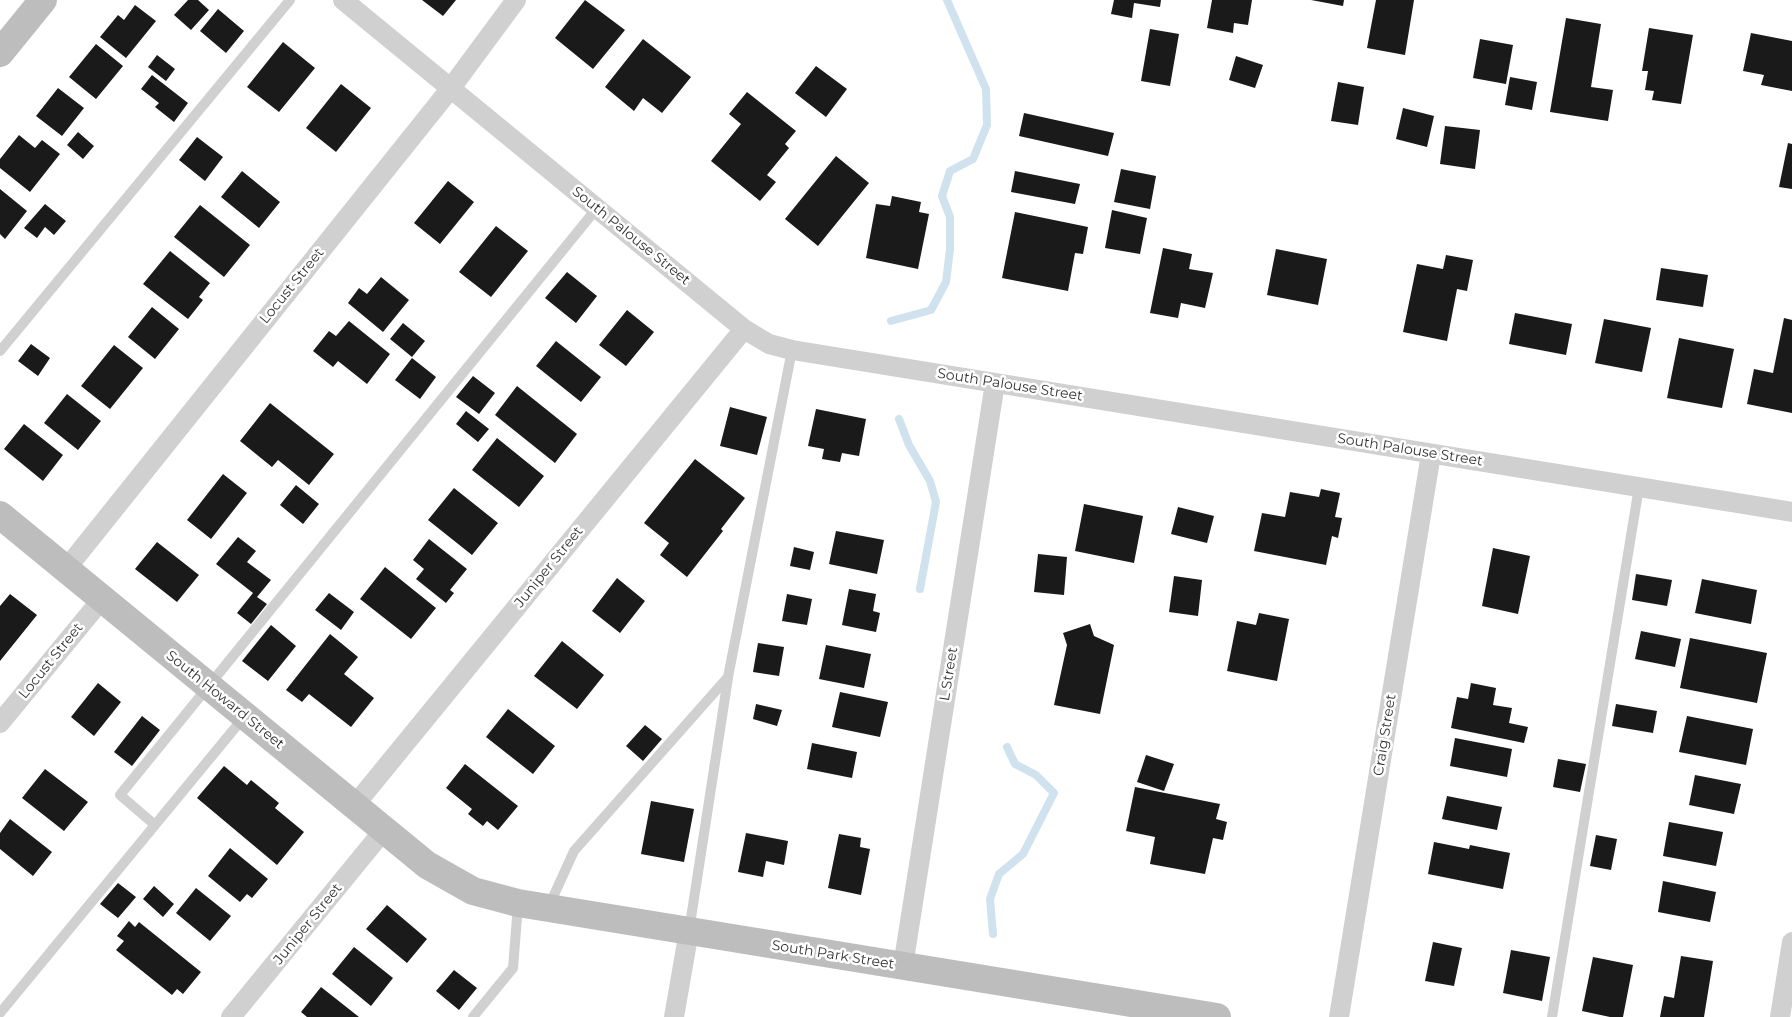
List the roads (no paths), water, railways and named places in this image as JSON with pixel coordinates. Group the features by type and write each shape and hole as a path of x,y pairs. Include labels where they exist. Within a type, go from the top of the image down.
{"main road":[{"path":"0,53 43,0"},
{"name":"South Howard Street","path":"0,515 354,806 427,865 452,881"},
{"name":"South Park Street","path":"452,881 473,891 518,903 1218,1017"}],"street":[{"name":"South Palouse Street","path":"343,0 744,329 769,344 792,350 1792,512"},
{"name":"Locust Street","path":"66,569 451,88 516,0"},
{"name":"Juniper Street","path":"354,806 744,329"},
{"name":"L Street","path":"903,966 995,383"},
{"name":"Craig Street","path":"1339,1017 1431,454"},
{"name":"Locust Street","path":"0,724 102,599"},
{"name":"Juniper Street","path":"231,1017 384,830"},
{"path":"674,1017 689,931"},
{"path":"1780,1017 1792,942"}],"lane":[{"path":"0,351 290,0"},
{"path":"155,824 120,795 597,208"},
{"path":"689,931 728,677 792,350"},
{"path":"1552,1017 1639,488"},
{"path":"548,908 574,851 728,677"},
{"path":"0,1013 245,716"},
{"path":"473,1017 513,968 518,903"}],"waterway":[{"path":"891,321 931,310 946,282 950,249 950,217 942,196 950,171 973,159 987,125 986,89 947,0"},
{"path":"899,419 909,445 930,481 936,502 920,589"},
{"path":"993,934 990,899 999,874 1023,854 1054,793 1036,775 1015,764 1007,747"}]}
